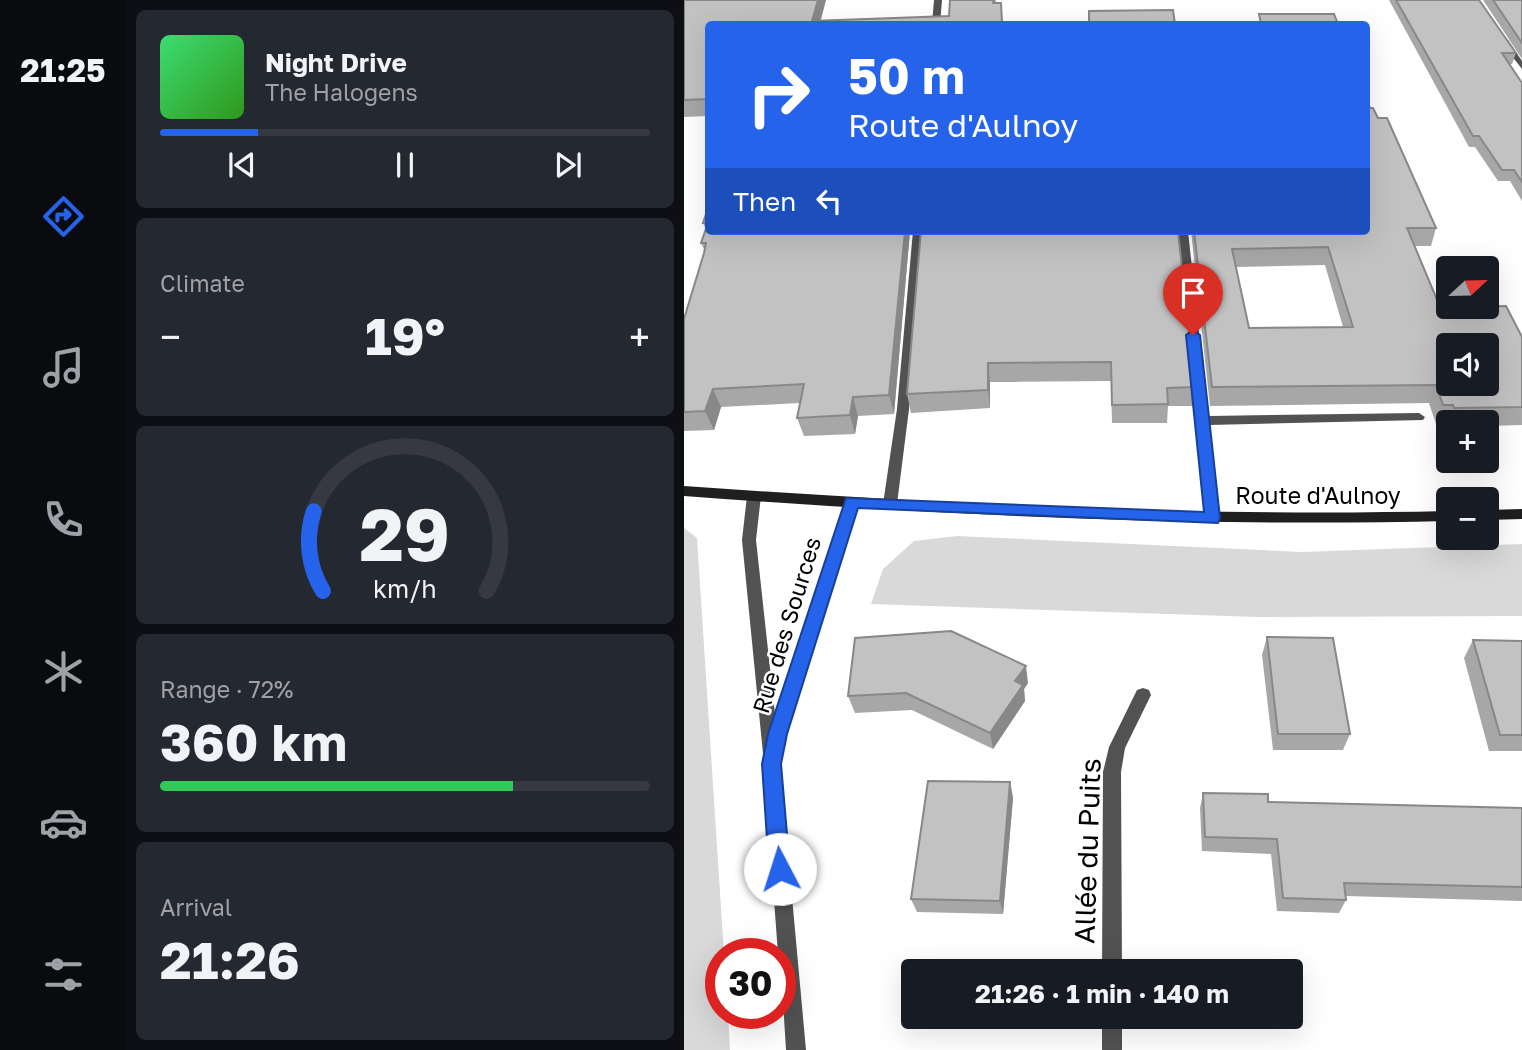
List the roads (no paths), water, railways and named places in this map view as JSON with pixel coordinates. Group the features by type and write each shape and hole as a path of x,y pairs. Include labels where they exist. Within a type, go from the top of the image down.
{"street":[{"path":"936,21 938,0"},
{"path":"1499,33 1522,67"},
{"path":"890,504 903,409 918,235"},
{"path":"1183,235 1212,518"},
{"path":"1203,421 1419,417"},
{"name":"Route d'Aulnoy","path":"684,491 890,504 1212,518 1436,516"},
{"name":"Rue des Sources","path":"754,496 749,540 750,564 772,764 796,1050"},
{"name":"Rue des Sources","path":"772,764 785,706 852,502"},
{"path":"1499,515 1522,514"},
{"name":"Allée du Puits","path":"1112,959 1112,772 1117,747 1143,695"},
{"path":"1112,1029 1112,1050"}]}
